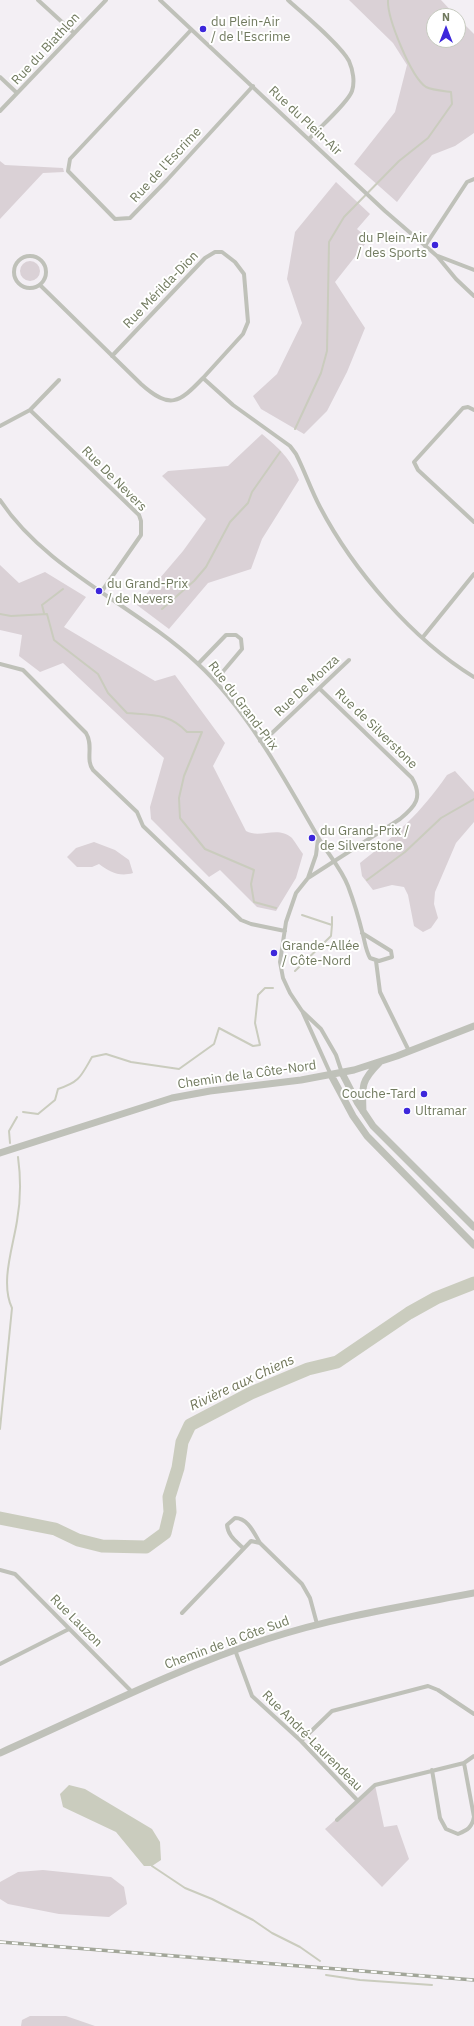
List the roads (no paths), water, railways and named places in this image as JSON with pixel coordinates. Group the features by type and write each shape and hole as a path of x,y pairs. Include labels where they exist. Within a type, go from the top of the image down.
{"street":[{"path":"38,0 74,33"},
{"name":"Rue du Biathlon","path":"0,111 106,0"},
{"name":"Rue du Plein-Air","path":"160,0 380,206 437,256 456,279 474,296"},
{"path":"288,0 341,51 349,61 354,76 352,92 309,139"},
{"name":"Rue de l'Escrime","path":"191,30 70,159 68,171 115,219 130,218 253,86"},
{"path":"0,77 17,93"},
{"path":"426,246 467,182 474,179"},
{"name":"Rue Mérilda-Dion","path":"112,356 205,258 213,253 222,252 235,262 244,274 248,322 243,334 204,378"},
{"path":"32,256 42,262 46,273 44,280 40,285 29,288 18,282 15,270 20,260 32,256"},
{"name":"Rue du Plein-Air","path":"437,256 474,270"},
{"path":"40,285 150,392 164,399 175,400 184,397 204,378 233,405 281,438 294,450 320,507 352,560 378,593 448,659 474,677"},
{"path":"0,426 30,410 59,380"},
{"path":"474,410 468,407 463,408 414,462 418,470 474,522"},
{"name":"Rue De Nevers","path":"30,410 139,515 141,521 141,535 102,591"},
{"name":"Rue du Grand-Prix","path":"0,500 17,522 48,551 165,635 215,681 260,741 348,886 368,956 372,960 376,961"},
{"path":"423,637 474,574"},
{"path":"198,664 226,635 236,634 241,639 242,649 215,681"},
{"name":"Rue De Monza","path":"260,741 272,733 350,660"},
{"path":"0,664 18,667 23,670 86,733 90,742 89,763 93,770 137,812 143,826 241,920 250,924 285,931"},
{"name":"Rue de Silverstone","path":"320,689 412,778 419,793 418,798 408,812 372,838 333,861"},
{"path":"308,878 316,855 318,838"},
{"path":"333,861 308,878 296,893 285,931 280,956 281,974 287,988 302,1011 331,1075 352,1116 367,1136 474,1245"},
{"path":"362,933 392,952 392,958 376,961 380,992 409,1052"},
{"path":"302,1011 321,1029 336,1056 342,1073 363,1113 381,1135 474,1227"},
{"name":"Chemin de la Côte-Nord","path":"0,1153 141,1107 177,1097 342,1073 409,1052 474,1026"},
{"path":"363,1113 363,1082 380,1062"},
{"path":"243,1548 230,1535 228,1530 227,1525 235,1518 241,1518 246,1522 260,1543 302,1584 310,1598 317,1624"},
{"path":"182,1613 243,1548 251,1541 260,1543"},
{"name":"Rue Lauzon","path":"0,1570 15,1574 133,1694"},
{"name":"Chemin de la Côte Sud","path":"0,1753 198,1664 235,1650 317,1624 474,1593"},
{"path":"0,1664 69,1629"},
{"name":"Rue André-Laurendeau","path":"235,1650 252,1696 301,1740 357,1800"},
{"path":"301,1740 332,1711 428,1686 438,1690 474,1714"},
{"path":"337,1820 375,1785 464,1763 474,1756"},
{"path":"432,1770 440,1818 446,1829 458,1834 468,1830 473,1824 474,1817 464,1763"}],"waterway":[{"path":"295,429 321,373 327,351 329,242 344,217 399,161 428,138 452,104 451,92 426,87 414,72 407,60 391,20 388,0"},
{"path":"162,609 194,581 206,567 230,522 248,503 252,492 280,452"},
{"path":"44,613 42,605 63,589"},
{"path":"0,614 11,616 47,614 54,640 98,674 108,693 127,713 160,716 174,721 187,732 202,732 184,776 179,798 180,818 205,849 254,870 251,884 254,902 276,908"},
{"path":"367,880 405,852 441,818 474,799"},
{"path":"295,971 331,936 332,925 302,915"},
{"path":"332,917 332,925"},
{"path":"23,1112 38,1114 55,1100 58,1089 71,1084 79,1078 92,1057 106,1054 131,1062 179,1069 214,1044 219,1028 253,1046 260,1045 255,1023 258,995 265,988 273,988"},
{"path":"10,1143 9,1131 17,1117"},
{"path":"0,1429 12,1308 7,1288 7,1276 20,1197 18,1157"},
{"name":"Rivière aux Chiens","path":"0,1518 55,1529 78,1540 102,1546 146,1547 165,1533 170,1512 169,1497 178,1468 182,1442 190,1425 251,1393 308,1369 337,1362 409,1313 436,1298 474,1283"},
{"path":"152,1866 185,1888 212,1899 253,1920 272,1933 300,1947 320,1961"},
{"path":"326,1975 360,1980 432,1985"}],"railway":[{"path":"0,1942 474,1980"}],"place":[{"name":"du Plein-Air / de l'Escrime","path":"203,29"},
{"name":"du Plein-Air / des Sports","path":"435,245"},
{"name":"du Grand-Prix / de Nevers","path":"99,591"},
{"name":"du Grand-Prix / de Silverstone","path":"312,838"},
{"name":"Grande-Allée / Côte-Nord","path":"274,953"},
{"name":"Couche-Tard","path":"424,1094"},
{"name":"Ultramar","path":"407,1111"}]}
